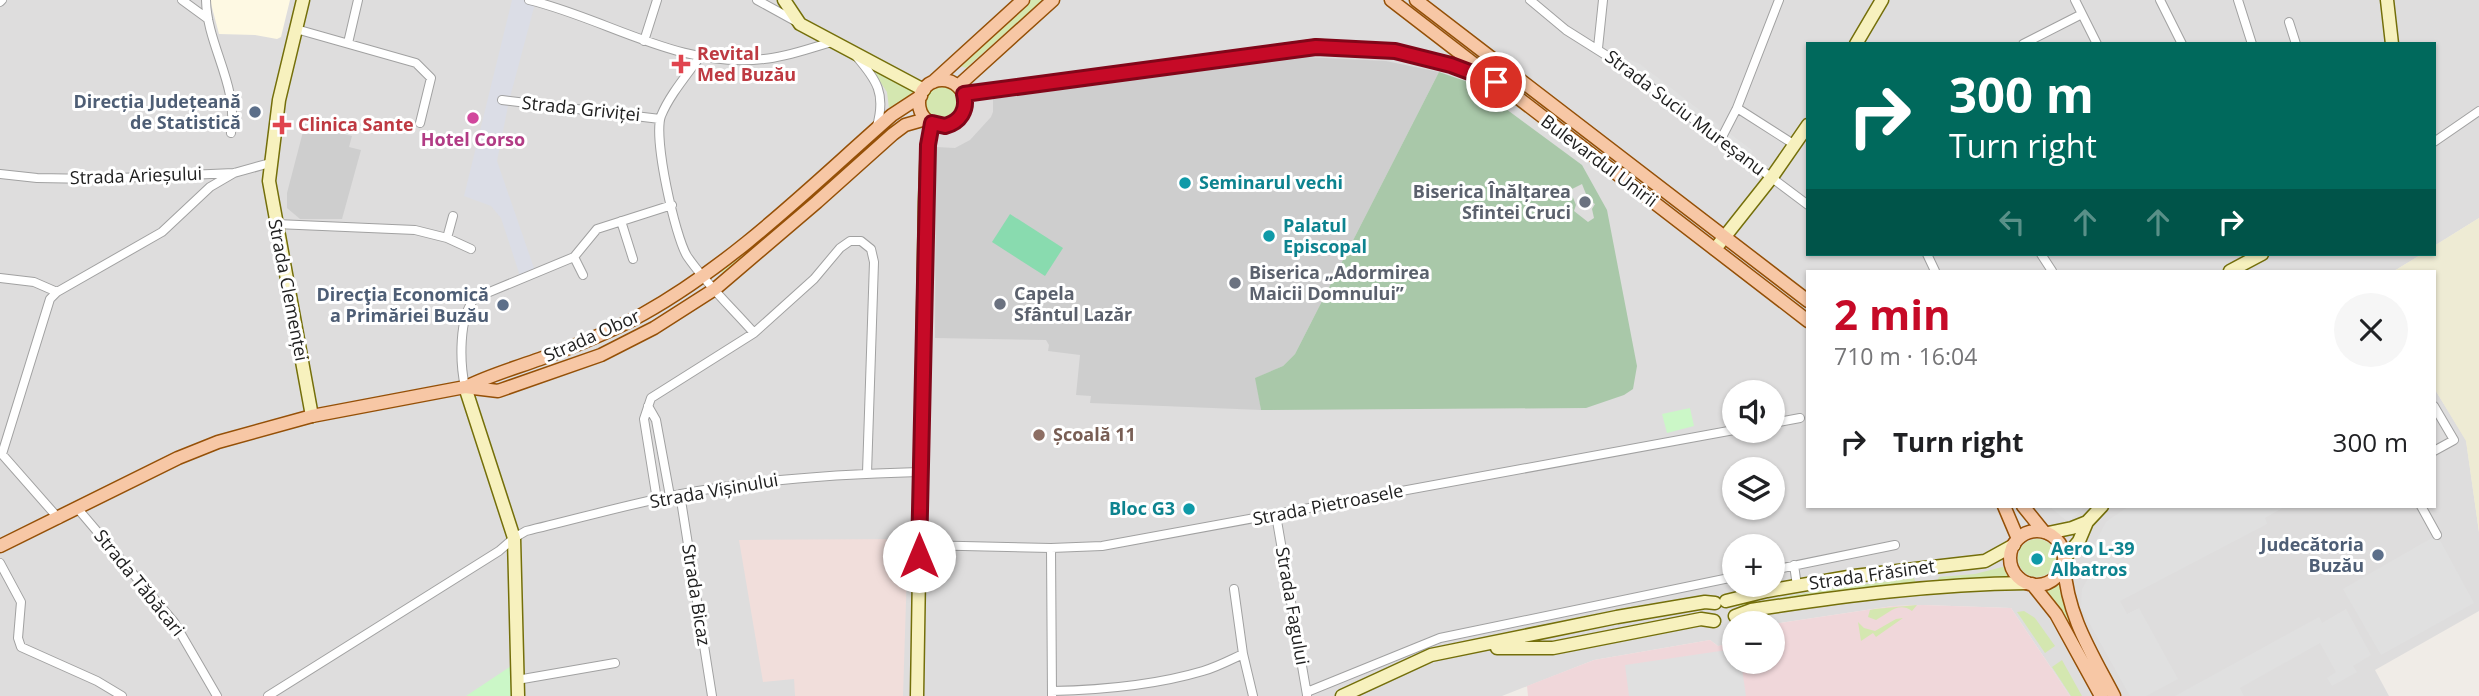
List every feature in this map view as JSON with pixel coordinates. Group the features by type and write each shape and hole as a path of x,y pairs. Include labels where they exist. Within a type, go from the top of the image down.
{"main road":[{"name":"Strada Obor","path":"465,387 492,374 594,338 640,316 704,278 892,115 926,89 1023,0"},
{"path":"961,90 1052,0"},
{"name":"Bulevardul Unirii","path":"1391,0 1806,319"},
{"name":"Bulevardul Unirii","path":"1416,0 1806,299"},
{"path":"946,80 961,90 964,111 957,121 945,126 929,121 920,108 926,89 946,80"},
{"name":"Strada Obor","path":"465,387 498,391 601,355 654,328 715,289 892,134 905,125 929,121"},
{"path":"0,546 198,450 312,416 465,387"},
{"path":"2005,508 2016,542"},
{"path":"2025,508 2063,548 2068,600 2074,618 2114,696"},
{"path":"2046,533 2030,532 2016,542 2011,551 2012,566 2019,578 2030,584 2056,614 2101,696"},
{"path":"2030,584 2043,584 2052,580 2059,574 2064,562"}],"street":[{"path":"182,0 208,19"},
{"path":"206,0 208,19 233,101 231,133"},
{"name":"Strada Clemenței","path":"303,0 279,100 270,163 270,194 312,416"},
{"path":"348,43 359,0"},
{"path":"528,0 699,58 765,59 832,43"},
{"path":"644,41 657,0"},
{"path":"757,0 832,43 926,89"},
{"path":"783,0 800,24"},
{"name":"Strada Suciu Mureșanu","path":"1530,0 1566,30 1598,48 1806,203"},
{"name":"Strada Suciu Mureșanu","path":"1598,48 1603,0"},
{"path":"1721,139 1737,108 1779,0"},
{"path":"1857,42 1882,0"},
{"path":"2075,0 2095,42"},
{"path":"2160,0 2181,42"},
{"path":"2238,0 2251,42"},
{"path":"2387,0 2392,42"},
{"path":"2027,42 2082,15"},
{"path":"2289,22 2295,42"},
{"path":"296,29 416,63 431,78 420,123"},
{"path":"961,90 1316,47 1395,51 1451,65 1496,82"},
{"path":"854,54 869,71 879,89 881,110 876,129"},
{"path":"699,58 660,119 658,134 672,205 686,254 754,333"},
{"name":"Strada Griviței","path":"502,100 660,119"},
{"path":"1737,108 1795,145"},
{"path":"2436,141 2479,111"},
{"path":"917,696 919,472 929,121"},
{"path":"1715,249 1772,177 1806,128"},
{"name":"Strada Arieșului","path":"0,174 95,179 234,173 270,163"},
{"path":"59,519 1,453 50,299 57,292 162,232 210,187 234,173"},
{"path":"518,696 514,538 465,387 461,356 469,307 483,293 556,267 574,257 597,229 672,205"},
{"path":"447,238 453,216"},
{"path":"621,221 634,259"},
{"path":"276,224 415,230 447,238 471,249"},
{"path":"657,500 644,419 656,393 754,333 814,279 840,248 850,242 861,241 872,249 874,262 867,473"},
{"path":"2232,270 2258,256"},
{"path":"574,257 583,275"},
{"path":"0,278 25,280 57,292"},
{"path":"648,406 656,420 670,496"},
{"path":"2436,409 2454,440 2436,451"},
{"path":"1785,421 1800,418"},
{"name":"Strada Pietroasele","path":"919,545 1051,548 1102,546 1722,432"},
{"name":"Strada Vișinului","path":"268,696 499,551 526,531 680,494 794,477 919,472"},
{"name":"Strada Bicaz","path":"680,494 712,696"},
{"path":"2064,562 2079,541 2087,522 2100,508"},
{"path":"2422,508 2437,535"},
{"name":"Strada Tăbăcari","path":"78,509 174,622 217,696"},
{"name":"Strada Fagului","path":"1276,515 1307,694"},
{"path":"2046,533 2087,522"},
{"name":"Strada Frăsinet","path":"1342,696 1420,658 1617,617 1705,602 1721,602 1797,586 1915,568 1985,561 2016,542"},
{"path":"1785,567 1895,545"},
{"path":"1051,548 1052,694 1104,690 1203,671 1243,654"},
{"path":"0,563 21,602 18,638 21,646 97,681 122,696"},
{"path":"1794,565 1797,586"},
{"path":"1307,694 1440,638 1722,580"},
{"name":"Strada Frăsinet","path":"1748,611 1856,594 1980,583 2030,584"},
{"path":"1234,589 1243,654 1253,696"},
{"path":"1722,624 1714,621 1711,610 1721,602 1735,608 1735,611"},
{"name":"Strada Frăsinet","path":"1466,648 1553,648 1701,619 1714,621"},
{"path":"517,680 615,663"}],"shaded area":[{"path":"0,0 2479,0 2479,218 2436,245 2436,42 1806,42 1806,256 2419,256 2396,270 1806,270 1806,508 2436,508 2436,391 2466,440 2479,532 2479,611 2375,670 2389,696 2070,696 2011,608 1893,606 1785,622 1785,611 1722,611 1722,645 1718,646 1710,640 1594,660 1502,696 0,696"},
{"path":"210,0 290,0 281,37 277,39 219,34"},
{"path":"512,0 536,0 509,101 497,161 536,274 521,279 501,218 491,206 464,196"},
{"path":"1304,57 1386,61 1439,72 1295,354 1283,366 1256,378 1261,410 1090,403 1091,396 1076,395 1080,355 1048,351 1046,340 935,338 936,147 955,148 970,140 991,117 993,99"},
{"path":"1623,57 1640,64 1720,126 1716,132 1621,61"},
{"path":"305,124 352,136 349,147 361,150 342,219 300,219 287,208 287,193"},
{"path":"1729,133 1753,151 1749,157 1724,139"},
{"path":"2479,218 2479,532 2466,441 2436,391 2436,270 2396,270 2419,256 2436,256 2436,245"},
{"path":"2051,508 2083,508 2068,522"},
{"path":"2126,508 2282,508 2265,518 2267,524 2120,601 2127,614 2139,608 2178,679 2146,696 2130,696 2081,608 2082,589 2099,560 2092,549 2106,522"},
{"path":"2437,535 2474,603 2381,655 2343,589"},
{"path":"908,539 903,696 795,696 794,679 763,682 739,540"},
{"path":"1893,606 2011,608 2070,696 1528,696 1527,686 1594,660 1710,640 1718,646 1722,645 1722,674 1785,674 1785,622"},
{"path":"2346,609 2371,655 2353,666 2357,672 2332,686 2327,678 2336,672 2320,643 2240,688 2244,696 2175,696 2319,617 2322,623"},
{"path":"1722,651 1722,674 1743,674 1746,696 1629,696 1625,665"}],"green space":[{"path":"1031,0 1043,0 966,68 957,65"},
{"path":"878,71 912,89 913,94 889,108 887,92 875,74"},
{"path":"1439,72 1471,83 1582,165 1607,210 1637,366 1633,389 1624,395 1586,408 1261,410 1255,378 1283,366 1295,354","holes":["1582,184 1588,199 1595,204 1592,209 1594,218 1588,222 1574,211 1576,205 1570,190"]},
{"path":"942,84 955,90 961,103 955,116 942,122 929,116 923,103 929,90"},
{"path":"890,121 896,129 726,278 719,269"},
{"path":"1010,214 1063,248 1045,276 992,242"},
{"path":"1690,408 1694,426 1667,433 1662,414"},
{"path":"2037,539 2051,544 2056,558 2051,572 2037,577 2023,572 2018,558 2023,544"},
{"path":"2006,566 2011,578 1937,582 1939,577 1975,574"},
{"path":"1914,578 1916,583 1740,609 1738,605 1785,597"},
{"path":"2060,582 2096,677 2045,590"},
{"path":"1917,605 1912,611 1898,608 1876,620 1868,617 1870,610"},
{"path":"2024,611 2035,618 2055,646 2045,653 2017,612"},
{"path":"1903,618 1876,637 1873,633 1861,641 1858,622 1864,628 1875,631"},
{"path":"2062,660 2082,696 2071,696 2052,667"},
{"path":"511,666 512,696 466,696"}],"place":[{"name":"Revital Med Buzău","path":"681,64"},
{"name":"Direcția Județeană de Statistică","path":"255,112"},
{"name":"Hotel Corso","path":"473,118"},
{"name":"Clinica Sante","path":"282,125"},
{"name":"Seminarul vechi","path":"1185,183"},
{"name":"Biserica Înălțarea Sfintei Cruci","path":"1585,202"},
{"name":"Palatul Episcopal","path":"1269,236"},
{"name":"Biserica „Adormirea Maicii Domnului”","path":"1235,283"},
{"name":"Capela Sfântul Lazăr","path":"1000,304"},
{"name":"Direcţia Economică a Primăriei Buzău","path":"503,305"},
{"name":"Școală 11","path":"1039,435"},
{"name":"Bloc G3","path":"1189,509"},
{"name":"Judecătoria Buzău","path":"2378,555"},
{"name":"Aero L-39 Albatros","path":"2037,559"}],"route":[{"path":"919,556 921,365 928,145 932,123 945,126 957,121 961,116 965,106 964,94 1316,47 1395,51 1451,65 1496,82"}]}
